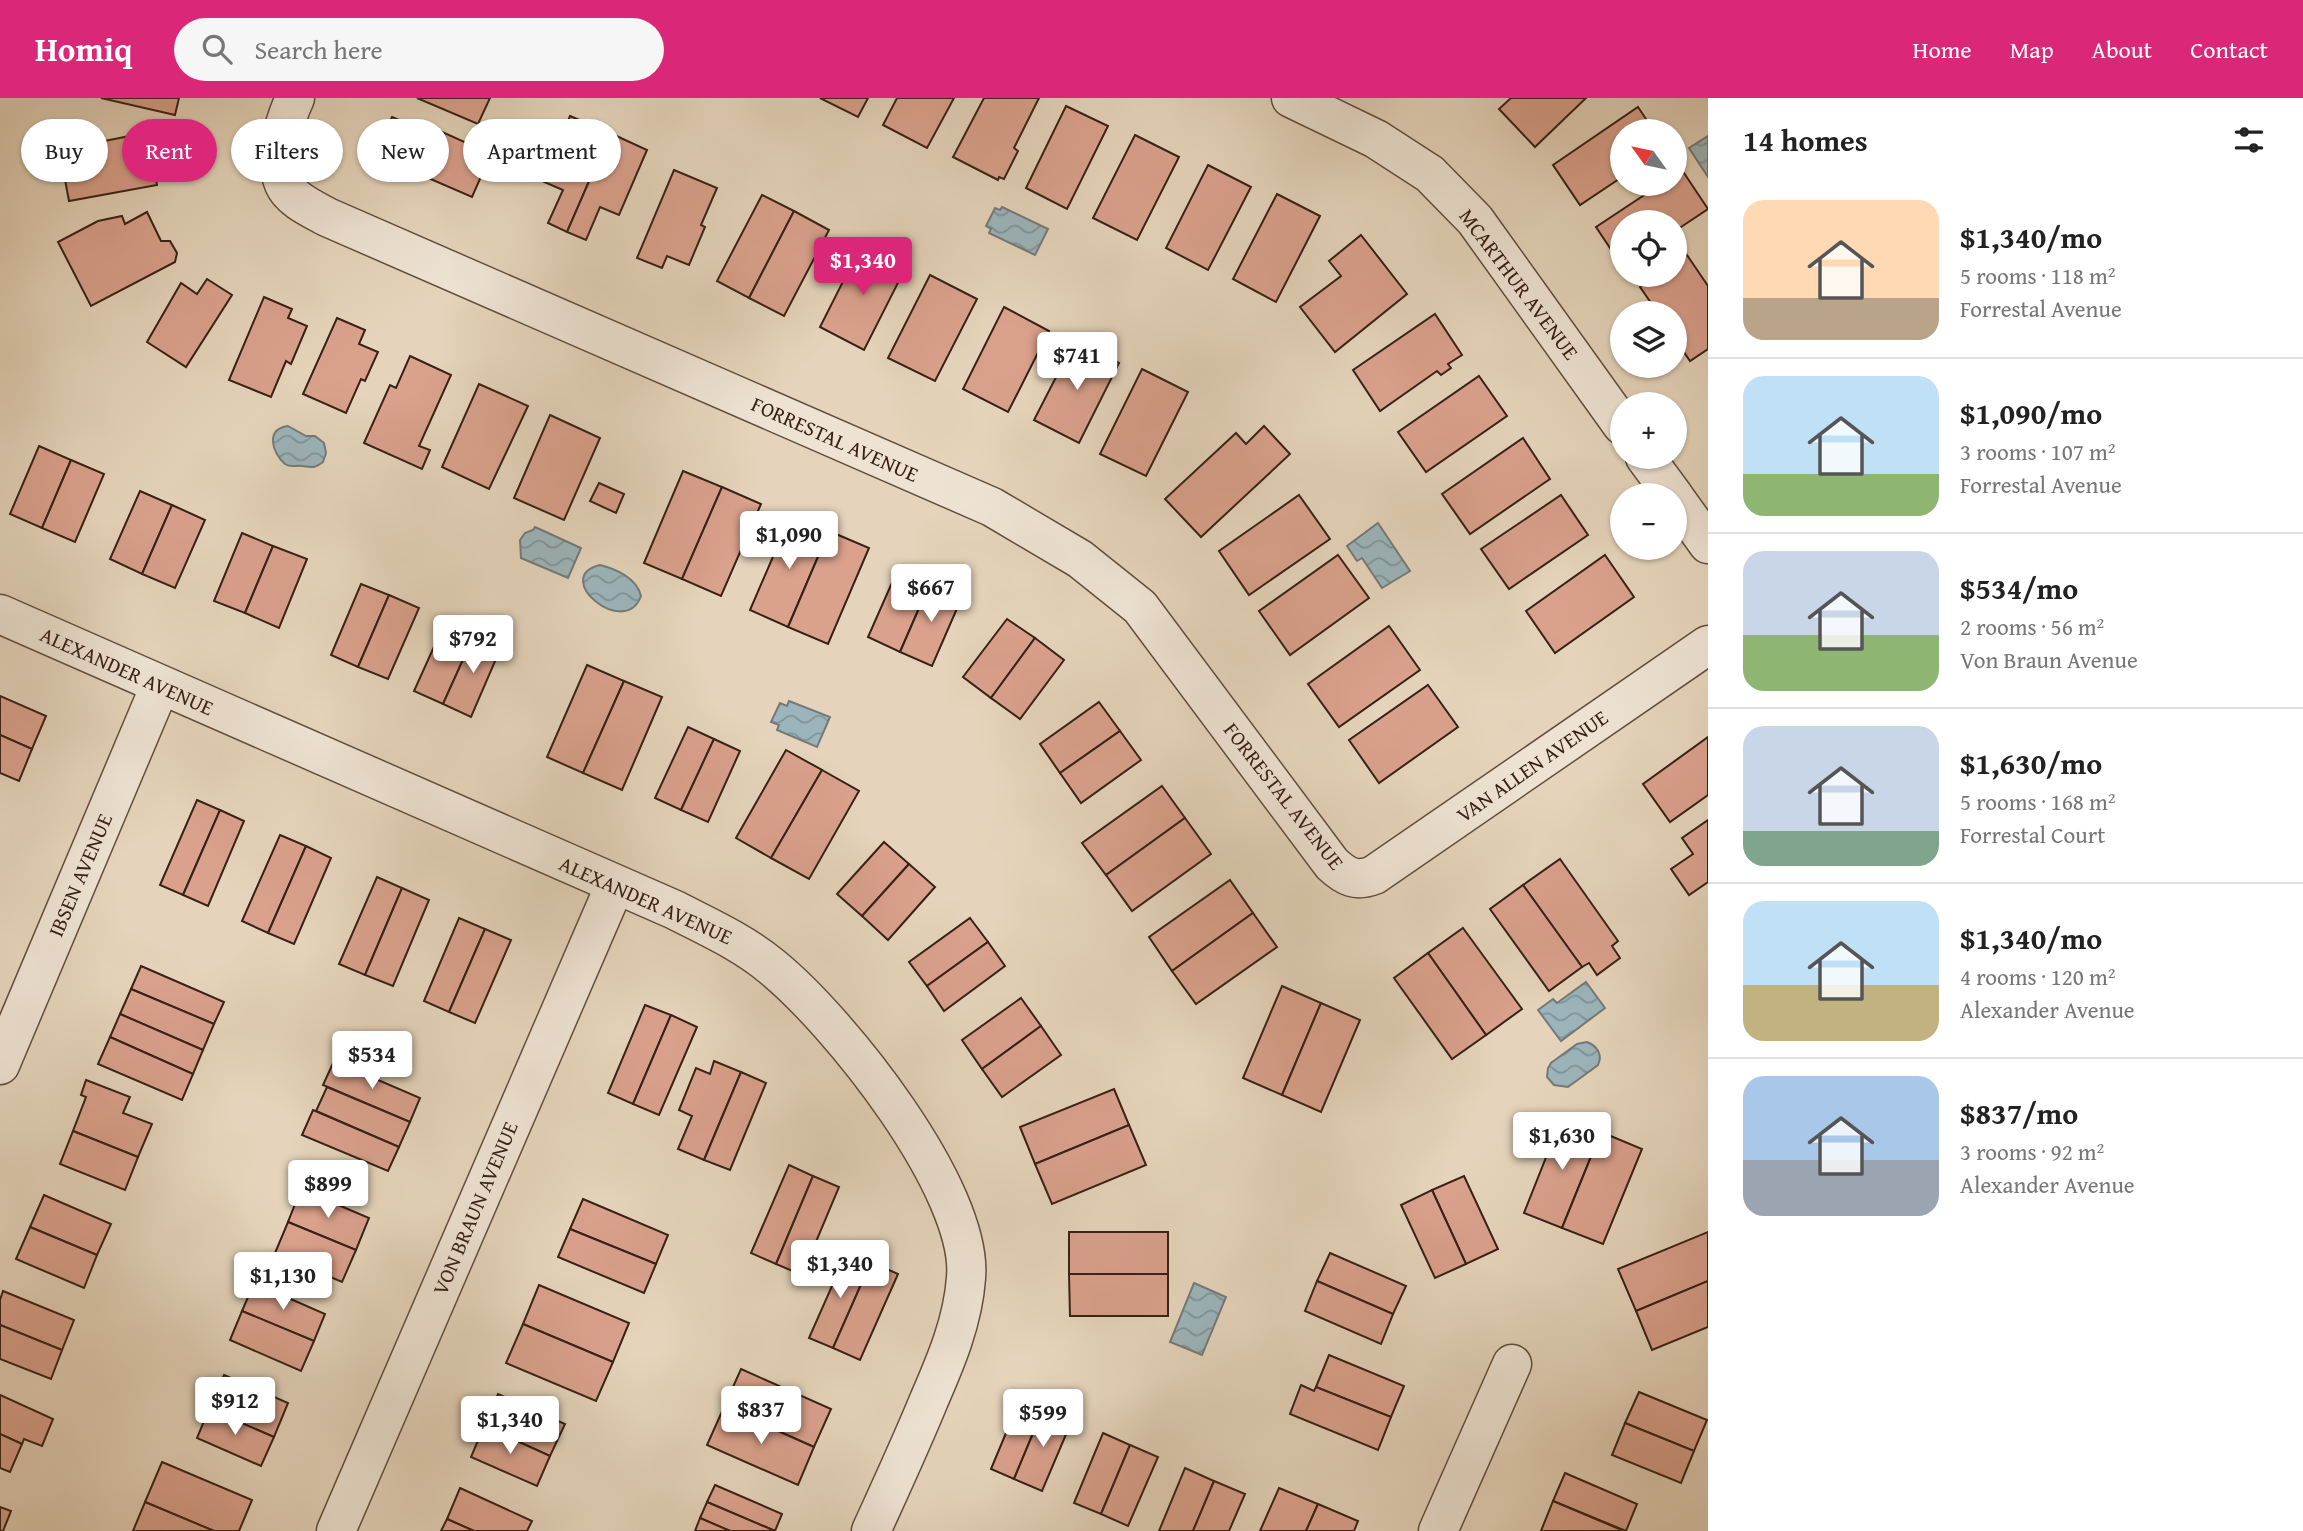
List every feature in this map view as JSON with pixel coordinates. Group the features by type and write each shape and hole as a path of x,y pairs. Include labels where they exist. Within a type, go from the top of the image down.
{"street":[{"name":"FORRESTAL AVENUE","path":"295,98 288,115 279,159 284,185 302,204 992,508 1080,559 1140,607 1332,864 1354,879"},
{"name":"MCARTHUR AVENUE","path":"1291,98 1376,139 1430,174 1475,220 1610,408"},
{"path":"1687,515 1708,544"},
{"name":"ALEXANDER AVENUE","path":"0,614 675,910 741,944 804,993 873,1076 920,1143 956,1218 964,1246 967,1276 962,1311 946,1362 881,1528"},
{"name":"VAN ALLEN AVENUE","path":"1354,879 1374,875 1708,645"},
{"name":"IBSEN AVENUE","path":"0,1065 160,686"},
{"name":"VON BRAUN AVENUE","path":"336,1531 615,885"},
{"path":"1438,1531 1512,1364"}],"water":[{"path":"1708,136 1708,177 1689,148"},
{"path":"1002,207 1048,229 1035,255 989,233 991,229 986,226 995,208 1000,210"},
{"path":"288,426 306,436 315,436 324,443 326,453 323,462 313,467 291,466 280,459 274,448 274,436 281,428"},
{"path":"1378,523 1410,571 1382,588 1362,558 1357,561 1347,546"},
{"path":"535,527 581,548 568,578 521,558 520,540"},
{"path":"600,565 619,572 635,584 641,596 633,608 621,611 608,609 596,602 587,592 583,581 587,572"},
{"path":"789,701 830,717 817,747 777,730 779,725 771,722 780,703 787,706"},
{"path":"1586,982 1605,1008 1561,1041 1538,1010 1553,999 1557,1003"},
{"path":"1587,1042 1598,1051 1598,1065 1568,1087 1554,1085 1547,1077 1551,1063 1577,1044"},
{"path":"1194,1283 1226,1297 1202,1355 1170,1342"}],"building":[{"path":"101,98 179,98 175,115"},
{"path":"417,98 490,98 480,119 466,119"},
{"path":"820,98 868,98 858,117"},
{"path":"897,98 954,98 927,148 883,125"},
{"path":"984,98 1039,98 1014,148 1018,151 1004,179 999,177 998,180 953,157"},
{"path":"1511,98 1586,98 1535,147 1499,109"},
{"path":"1066,106 1108,126 1067,209 1026,188"},
{"path":"1638,107 1646,119 1620,119"},
{"path":"1610,126 1610,185 1580,205 1553,165"},
{"path":"449,135 463,141 463,182 479,182 472,197 437,182 449,182"},
{"path":"1135,135 1179,157 1137,240 1093,218"},
{"path":"122,138 122,182 156,182 157,185 69,201 65,182 108,182 108,140"},
{"path":"621,138 647,150 619,215 600,207 586,240 567,232 589,182 621,182"},
{"path":"1208,165 1251,187 1208,270 1166,248"},
{"path":"674,170 717,188 701,225 705,227 689,265 667,256 662,268 637,258"},
{"path":"1687,178 1708,209 1687,223 1687,210 1622,210 1643,196 1687,196"},
{"path":"544,182 589,182 567,232 548,223 563,190"},
{"path":"1277,194 1320,216 1276,302 1233,279"},
{"path":"762,195 794,211 749,298 717,281"},
{"path":"794,211 829,230 784,316 749,298"},
{"path":"147,212 161,241 170,241 177,253 175,262 91,306 58,242 98,221 122,216 125,224"},
{"path":"1610,218 1610,248 1596,227"},
{"path":"1361,235 1407,294 1335,352 1300,307 1341,276 1329,261"},
{"path":"862,244 906,267 864,350 820,327"},
{"path":"1687,255 1708,286 1708,349 1690,361 1687,357 1687,301 1650,301 1640,287 1687,287"},
{"path":"930,275 977,299 935,381 888,358"},
{"path":"207,279 232,295 186,367 147,342 181,283 197,294"},
{"path":"264,297 292,309 288,318 307,326 291,364 286,361 271,397 229,380"},
{"path":"1004,307 1049,331 1008,412 963,389"},
{"path":"1435,314 1462,355 1448,364 1451,368 1441,375 1437,371 1380,411 1353,370"},
{"path":"337,318 365,330 359,344 378,352 365,381 361,379 346,413 303,394"},
{"path":"1075,340 1119,363 1079,443 1034,420"},
{"path":"410,356 451,375 419,446 430,450 422,469 364,443 390,385 396,388"},
{"path":"1142,369 1188,392 1146,476 1100,454"},
{"path":"1479,376 1507,416 1426,472 1398,432"},
{"path":"479,384 528,406 489,489 442,467"},
{"path":"550,415 600,438 564,520 514,498"},
{"path":"1264,426 1290,454 1201,537 1165,499 1236,433 1246,444"},
{"path":"1523,438 1550,479 1470,534 1442,494"},
{"path":"39,446 71,460 42,528 10,514"},
{"path":"71,460 104,474 75,542 42,528"},
{"path":"683,471 722,487 682,579 644,563"},
{"path":"599,483 624,494 616,513 590,501"},
{"path":"722,487 761,504 721,596 682,579"},
{"path":"140,491 172,505 142,574 110,559"},
{"path":"1299,495 1330,539 1249,595 1219,551"},
{"path":"1561,495 1588,535 1509,589 1481,549"},
{"path":"172,505 205,520 175,588 142,574"},
{"path":"791,515 829,531 788,627 750,610"},
{"path":"829,531 869,548 828,644 788,627"},
{"path":"242,533 273,546 245,613 214,601"},
{"path":"273,546 307,559 279,628 245,613"},
{"path":"1338,555 1369,598 1290,655 1259,611"},
{"path":"1605,555 1634,597 1555,653 1526,611"},
{"path":"898,569 930,583 900,652 868,637"},
{"path":"930,583 962,597 932,666 900,652"},
{"path":"361,584 389,595 358,667 331,655"},
{"path":"389,595 419,608 388,679 358,667"},
{"path":"1007,619 1035,638 991,698 963,677"},
{"path":"446,620 475,633 443,704 414,691"},
{"path":"1389,626 1420,670 1339,727 1308,684"},
{"path":"475,633 502,645 471,717 443,704"},
{"path":"1035,638 1064,660 1020,719 991,698"},
{"path":"587,665 624,681 583,773 547,757"},
{"path":"624,681 662,697 622,790 583,773"},
{"path":"1428,685 1458,727 1379,783 1349,740"},
{"path":"0,696 46,716 32,749 0,735"},
{"path":"1099,702 1120,731 1060,773 1040,744"},
{"path":"688,727 714,739 681,810 655,798"},
{"path":"1120,731 1141,760 1081,803 1060,773"},
{"path":"0,735 32,749 19,781 0,773"},
{"path":"1708,737 1708,795 1670,822 1643,784"},
{"path":"714,739 740,751 708,822 681,810"},
{"path":"786,750 822,770 771,858 736,838"},
{"path":"822,770 859,791 809,879 771,858"},
{"path":"1162,786 1185,818 1106,875 1082,843"},
{"path":"197,800 220,810 183,895 160,885"},
{"path":"220,810 244,821 208,906 183,895"},
{"path":"1185,818 1211,854 1132,911 1106,875"},
{"path":"1708,820 1708,882 1689,895 1671,869 1693,854 1682,838"},
{"path":"280,835 306,846 268,933 242,921"},
{"path":"884,842 909,864 862,916 837,894"},
{"path":"306,846 331,858 294,944 268,933"},
{"path":"1560,859 1618,941 1612,946 1620,958 1597,975 1589,963 1582,967 1523,885"},
{"path":"909,864 935,887 888,940 862,916"},
{"path":"377,877 402,888 365,975 339,964"},
{"path":"1230,880 1253,913 1172,971 1149,937"},
{"path":"1523,885 1582,967 1549,991 1490,909"},
{"path":"402,888 429,900 393,986 365,975"},
{"path":"1253,913 1277,947 1196,1004 1172,971"},
{"path":"459,918 485,929 449,1012 424,1001"},
{"path":"970,918 988,942 927,986 909,962"},
{"path":"1463,928 1522,1009 1486,1035 1428,953"},
{"path":"485,929 511,940 475,1023 449,1012"},
{"path":"988,942 1005,966 944,1011 927,986"},
{"path":"1428,953 1486,1035 1452,1059 1394,978"},
{"path":"141,966 224,1002 214,1024 131,989"},
{"path":"1282,986 1321,1003 1282,1095 1243,1078"},
{"path":"131,989 214,1024 203,1050 120,1014"},
{"path":"1021,998 1041,1026 982,1069 962,1040"},
{"path":"1321,1003 1360,1020 1321,1112 1282,1095"},
{"path":"645,1005 671,1015 633,1104 608,1093"},
{"path":"120,1014 203,1050 193,1074 110,1037"},
{"path":"671,1015 697,1027 659,1115 633,1104"},
{"path":"1041,1026 1061,1055 1002,1097 982,1069"},
{"path":"110,1037 193,1074 182,1100 98,1064"},
{"path":"334,1061 420,1098 410,1122 323,1085"},
{"path":"714,1061 741,1072 704,1160 678,1149 692,1116 679,1110 696,1068 710,1074"},
{"path":"741,1072 766,1083 730,1170 704,1160"},
{"path":"86,1080 130,1097 123,1113 152,1124 138,1157 73,1131 86,1097 81,1095"},
{"path":"327,1087 410,1122 399,1147 316,1111"},
{"path":"1114,1089 1129,1125 1035,1164 1020,1127"},
{"path":"313,1110 399,1147 388,1171 302,1135"},
{"path":"1562,1117 1601,1132 1562,1228 1524,1213"},
{"path":"1129,1125 1146,1165 1052,1204 1035,1164"},
{"path":"73,1131 138,1157 125,1190 60,1164"},
{"path":"1601,1132 1642,1149 1603,1244 1562,1228"},
{"path":"789,1165 813,1176 776,1264 751,1253"},
{"path":"813,1176 839,1187 802,1275 776,1264"},
{"path":"1464,1176 1498,1249 1466,1264 1432,1190"},
{"path":"301,1189 369,1218 356,1250 288,1222"},
{"path":"1432,1190 1466,1264 1435,1278 1401,1205"},
{"path":"44,1195 111,1224 97,1255 30,1227"},
{"path":"583,1199 668,1235 656,1264 570,1229"},
{"path":"288,1222 356,1250 342,1282 275,1253"},
{"path":"30,1227 97,1255 84,1288 16,1259"},
{"path":"570,1229 656,1264 644,1293 558,1257"},
{"path":"1069,1232 1168,1232 1168,1274 1069,1274"},
{"path":"1708,1232 1708,1281 1636,1311 1618,1269"},
{"path":"847,1252 871,1262 833,1348 809,1338"},
{"path":"1330,1253 1406,1286 1393,1314 1317,1281"},
{"path":"871,1262 898,1274 860,1360 833,1348"},
{"path":"1069,1274 1168,1274 1168,1316 1070,1316"},
{"path":"1317,1281 1393,1314 1381,1344 1305,1311"},
{"path":"1708,1281 1708,1327 1652,1350 1636,1311"},
{"path":"254,1283 325,1314 314,1341 242,1311"},
{"path":"539,1285 629,1323 613,1362 523,1324"},
{"path":"3,1291 74,1320 62,1350 0,1325 0,1300"},
{"path":"242,1311 314,1341 301,1371 230,1340"},
{"path":"523,1324 613,1362 596,1401 506,1363"},
{"path":"0,1325 62,1350 51,1379 0,1359"},
{"path":"1329,1355 1404,1386 1391,1417 1316,1387"},
{"path":"741,1369 831,1409 814,1447 724,1407"},
{"path":"224,1375 288,1403 274,1437 209,1409"},
{"path":"1301,1385 1314,1391 1316,1387 1391,1417 1378,1450 1290,1414"},
{"path":"1639,1392 1707,1420 1694,1451 1625,1423"},
{"path":"498,1394 565,1424 550,1456 484,1426"},
{"path":"0,1395 53,1419 42,1446 24,1439 22,1444 0,1434"},
{"path":"1021,1397 1044,1407 1014,1479 991,1469"},
{"path":"724,1407 814,1447 798,1485 707,1445"},
{"path":"1044,1407 1073,1418 1042,1491 1014,1479"},
{"path":"209,1409 274,1437 261,1466 197,1438"},
{"path":"1625,1423 1694,1451 1681,1483 1612,1455"},
{"path":"484,1426 550,1456 537,1486 471,1457"},
{"path":"1103,1433 1130,1445 1101,1514 1074,1503"},
{"path":"0,1434 22,1444 10,1472 0,1468"},
{"path":"1130,1445 1158,1457 1128,1526 1101,1514"},
{"path":"162,1462 252,1500 239,1531 214,1531 145,1502"},
{"path":"1185,1468 1214,1481 1193,1531 1159,1531"},
{"path":"1565,1473 1637,1504 1626,1531 1553,1501"},
{"path":"1214,1481 1245,1494 1229,1531 1193,1531"},
{"path":"715,1485 782,1514 775,1531 707,1502"},
{"path":"460,1488 532,1521 527,1531 474,1531 447,1519"},
{"path":"1279,1488 1318,1504 1306,1531 1260,1531"},
{"path":"1553,1501 1624,1531 1541,1531"},
{"path":"145,1502 214,1531 133,1531"},
{"path":"707,1502 775,1531 730,1531 700,1518"},
{"path":"1318,1504 1358,1521 1354,1531 1306,1531"},
{"path":"0,1507 11,1511 3,1531 0,1531"},
{"path":"700,1518 730,1531 695,1531"},
{"path":"447,1519 474,1531 441,1531"}]}
